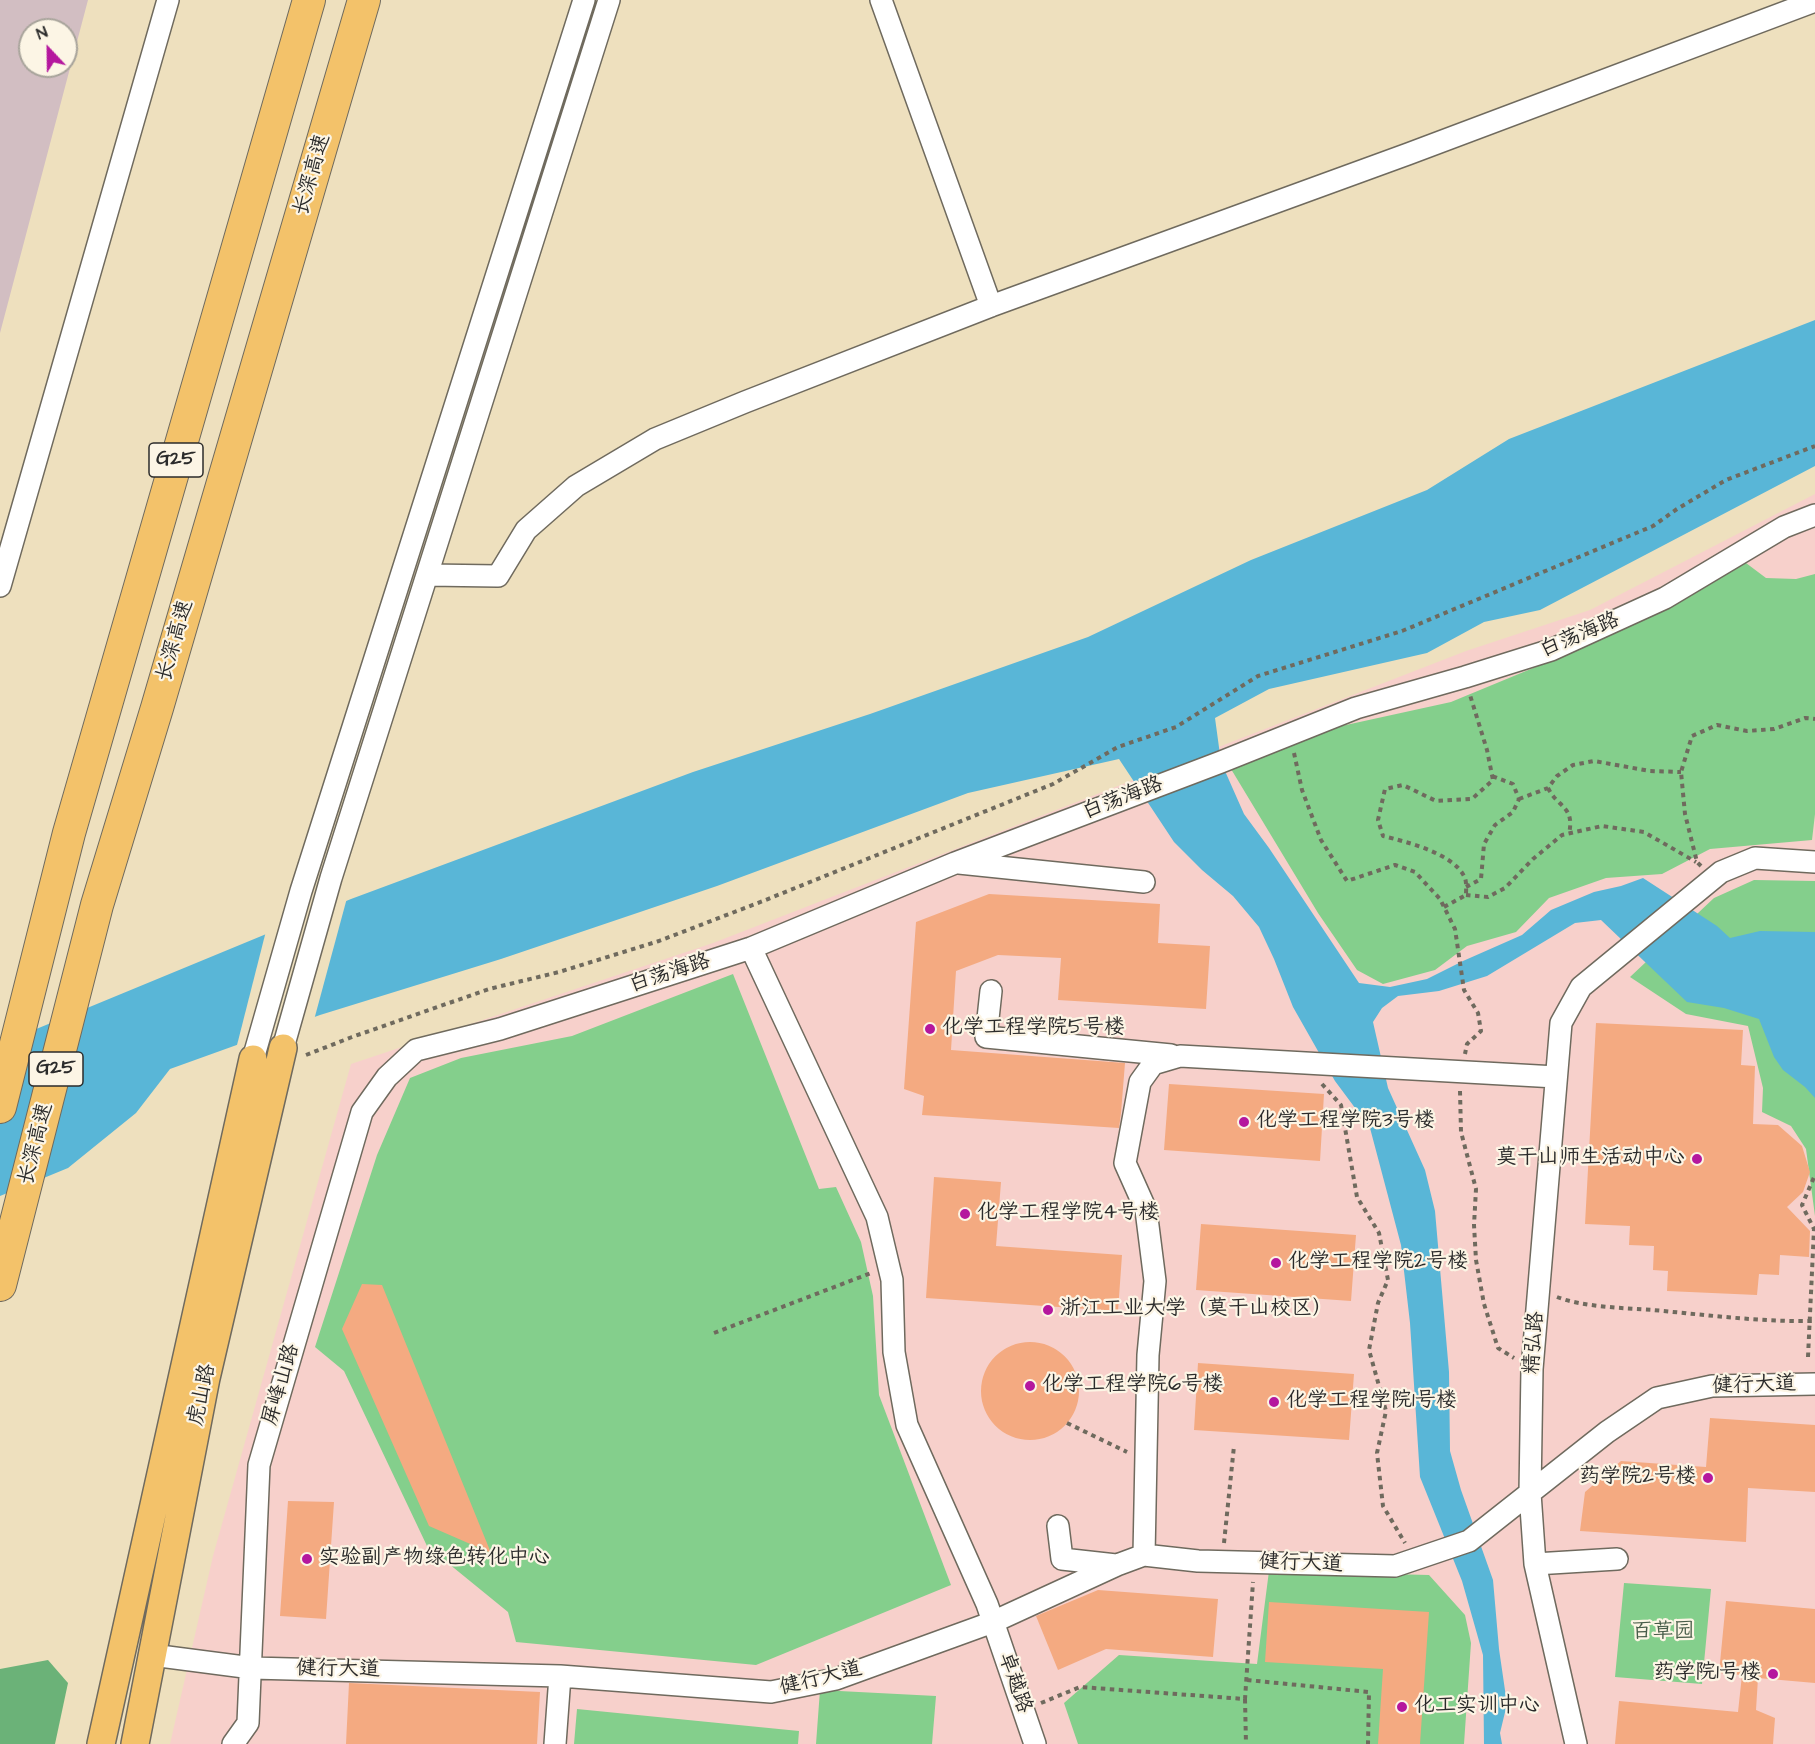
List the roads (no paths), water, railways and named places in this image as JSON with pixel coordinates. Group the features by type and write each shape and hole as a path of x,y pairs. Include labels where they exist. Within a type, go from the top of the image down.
{"highway":[{"name":"G25","path":"0,1107 69,833 309,0"},
{"name":"长深高速","path":"0,1285 97,905 157,708 363,0"}],"main road":[{"name":"虎山路","path":"135,1744 206,1378 294,1052"},
{"name":"虎山路","path":"101,1744 253,1059"}],"street":[{"path":"0,586 168,0"},
{"path":"253,1059 301,891 584,0"},
{"path":"294,1052 331,878 609,0"},
{"path":"881,0 990,306"},
{"path":"428,575 498,576 526,530 534,522 576,486 655,439 990,306 1430,146 1815,1"},
{"name":"白荡海路","path":"416,1050 500,1029 751,948 955,863 1356,708 1551,650 1665,598 1784,527 1815,515"},
{"name":"精弘路","path":"1576,1744 1535,1563 1530,1493 1533,1369 1561,1023 1581,987 1721,872 1755,858 1815,862"},
{"path":"955,863 1144,882"},
{"name":"卓越路","path":"751,948 877,1217 892,1280 894,1352 907,1425 987,1604 1035,1744"},
{"path":"991,991 986,1037 1180,1056 1556,1077"},
{"name":"屏峰山路","path":"233,1744 248,1723 259,1465 362,1112 387,1077 416,1050"},
{"path":"1144,1555 1148,1355 1155,1281 1146,1210 1125,1163 1140,1082 1153,1064 1180,1056"},
{"name":"健行大道","path":"152,1655 252,1668 560,1676 771,1692 836,1679 993,1622 1117,1565 1144,1555 1198,1561 1395,1566 1469,1541 1607,1432 1657,1398 1712,1386 1815,1384"},
{"path":"1058,1526 1062,1560 1117,1565"},
{"path":"1535,1563 1617,1559"},
{"path":"555,1744 560,1676"}],"water":[{"path":"1815,320 1815,466 1540,610 1484,622 1427,653 1269,689 1215,718 1221,762 1244,814 1359,983 1390,987 1427,979 1522,935 1551,910 1594,892 1643,878 1717,926 1730,938 1760,931 1815,932 1815,1098 1783,1070 1774,1057 1759,1019 1724,1008 1687,1002 1601,920 1575,923 1487,976 1439,991 1398,996 1382,1008 1373,1022 1388,1088 1425,1170 1435,1211 1449,1372 1450,1451 1461,1490 1493,1580 1507,1704 1500,1733 1502,1744 1484,1744 1483,1655 1462,1581 1420,1477 1410,1323 1401,1245 1370,1128 1335,1081 1293,1007 1259,927 1233,896 1174,842 1119,759 968,793 717,886 501,959 320,1015 170,1069 136,1113 68,1168 0,1196 0,1044 351,899 693,772 870,714 1088,637 1251,560 1427,490 1509,439"}],"place":[{"name":"化学工程学院5号楼","path":"930,1029"},
{"name":"化学工程学院3号楼","path":"1244,1122"},
{"name":"莫干山师生活动中心","path":"1697,1159"},
{"name":"化学工程学院4号楼","path":"965,1214"},
{"name":"化学工程学院2号楼","path":"1276,1263"},
{"name":"浙江工业大学（莫干山校区）","path":"1048,1310"},
{"name":"化学工程学院6号楼","path":"1030,1386"},
{"name":"化学工程学院1号楼","path":"1274,1402"},
{"name":"药学院2号楼","path":"1708,1478"},
{"name":"实验副产物绿色转化中心","path":"307,1559"},
{"name":"药学院1号楼","path":"1773,1674"},
{"name":"化工实训中心","path":"1402,1707"}],"park label":[{"name":"百草园","path":"1663,1633"}]}
